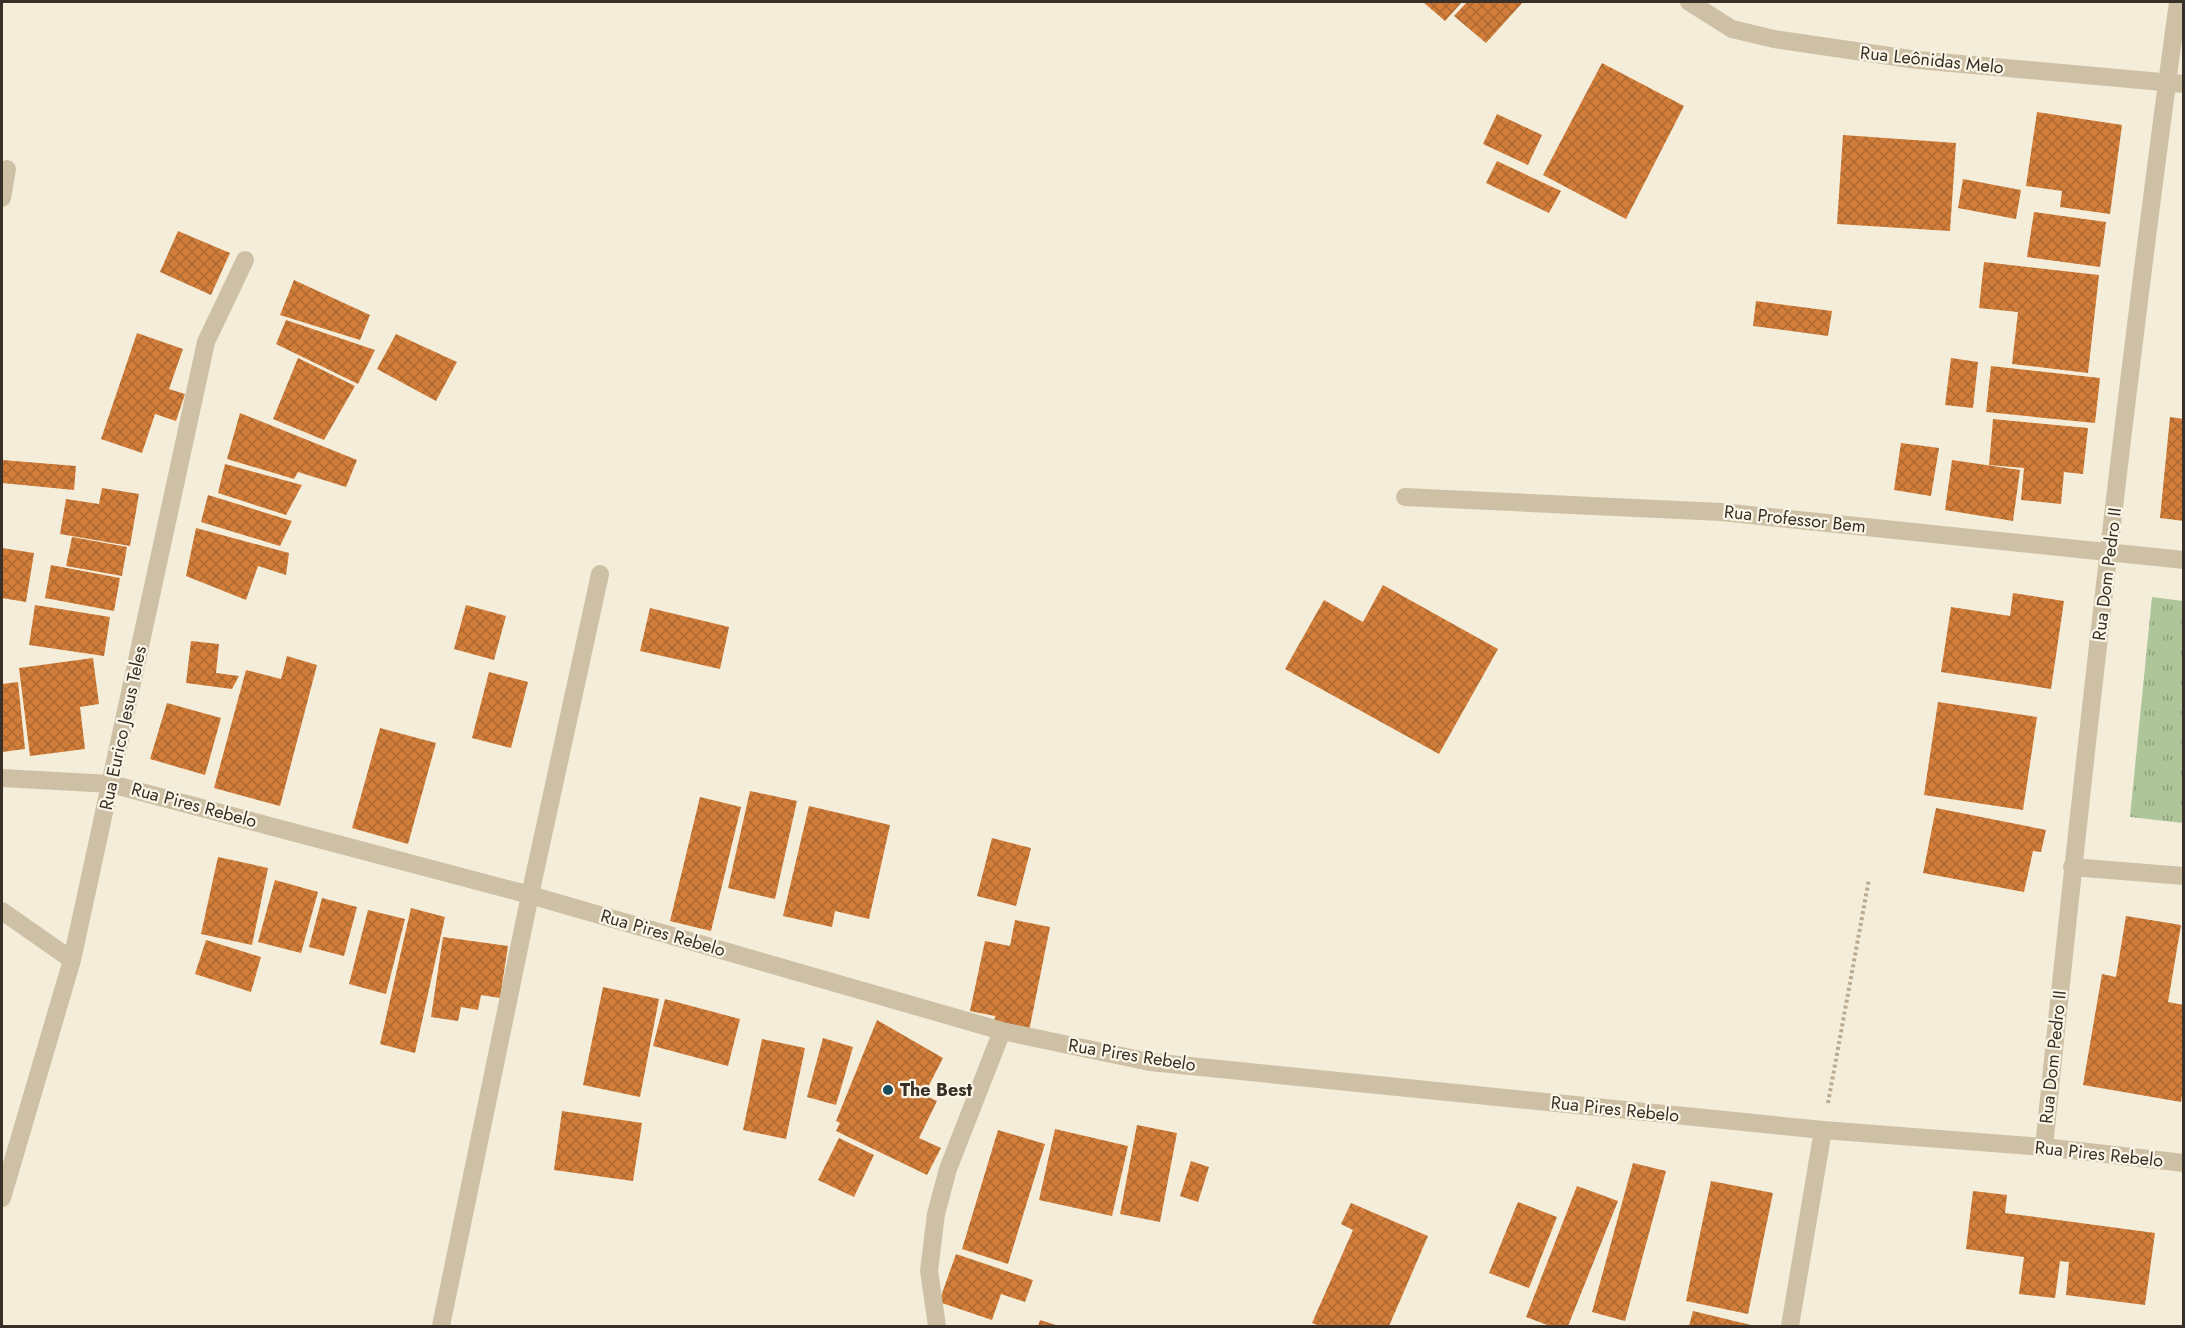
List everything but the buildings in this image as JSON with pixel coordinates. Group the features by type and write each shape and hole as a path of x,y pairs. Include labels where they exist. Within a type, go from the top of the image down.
{"street":[{"name":"Rua Leônidas Melo","path":"1689,2 1732,29 1774,39 1917,60 2175,83"},
{"name":"Rua Dom Pedro II","path":"2044,1147 2072,867 2109,552 2175,83 2178,2"},
{"path":"2,198 7,169"},
{"name":"Rua Eurico Jesus Teles","path":"2,1198 72,960 206,342 245,260"},
{"name":"Rua Professor Bem","path":"1405,497 1721,512 2184,560"},
{"path":"441,1326 530,895 600,574"},
{"name":"Rua Pires Rebelo","path":"2,778 111,784 530,895 1002,1031 1150,1062 1823,1130 2044,1147 2184,1163"},
{"path":"2072,867 2184,876"},
{"path":"2,910 72,960"},
{"path":"937,1326 929,1271 936,1214 948,1169 1002,1031"},
{"path":"1790,1326 1823,1130"}],"path":[{"path":"1823,1130 1869,879"}],"green space":[{"path":"2152,597 2183,601 2183,823 2130,817"}],"place":[{"name":"The Best","path":"888,1090"}]}
